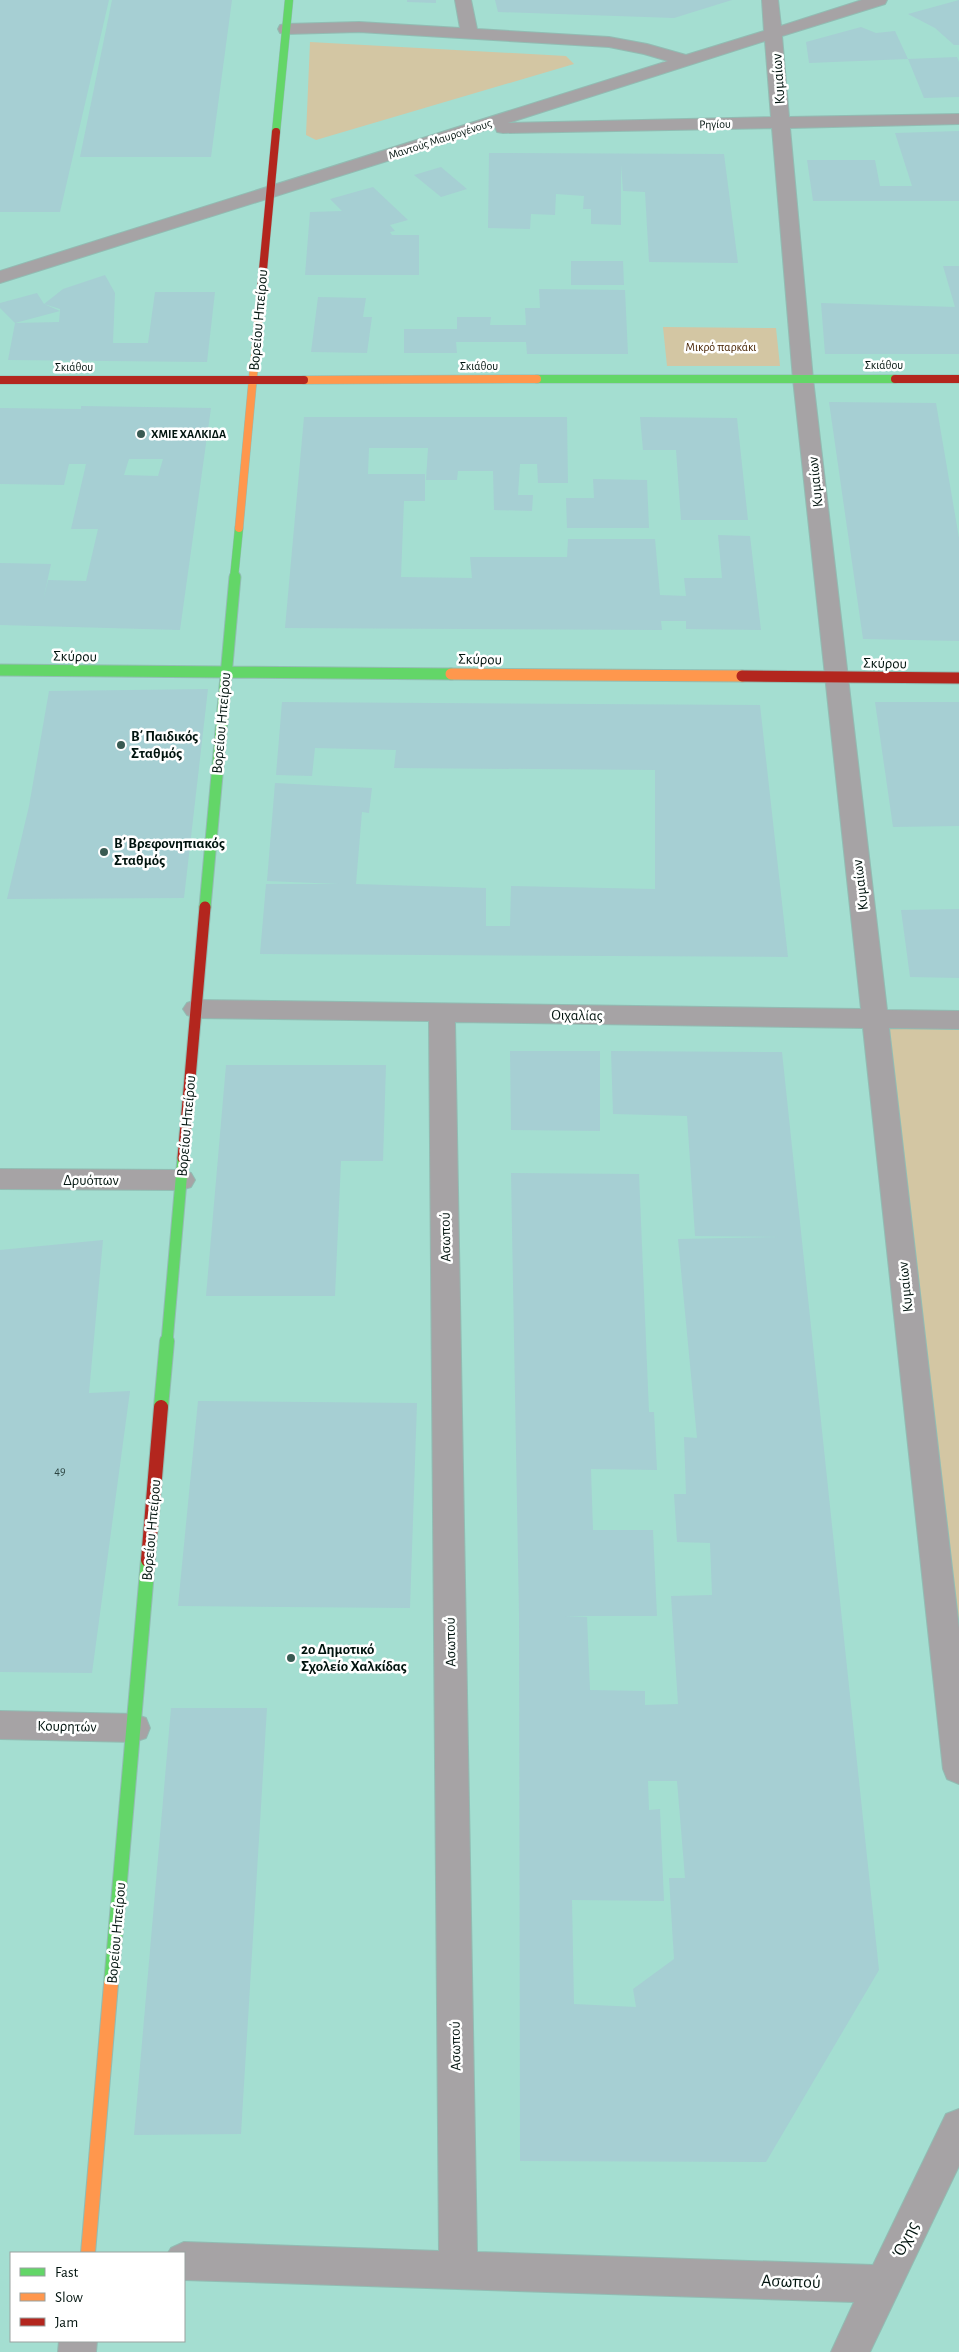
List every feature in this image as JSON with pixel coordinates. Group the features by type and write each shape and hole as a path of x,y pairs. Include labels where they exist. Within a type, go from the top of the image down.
{"street":[{"name":"Βορείου Ηπείρου","path":"88,2252 225,672 289,0"},
{"path":"463,0 469,34"},
{"name":"Κυμαίων","path":"770,0 803,379 959,1769"},
{"name":"Μαντούς Μαυρογένους","path":"0,277 879,0"},
{"path":"286,28 359,28 609,42 647,49 686,61"},
{"name":"Ρηγίου","path":"471,129 959,119"},
{"name":"Σκιάθου","path":"0,380 959,379"},
{"name":"Σκύρου","path":"0,670 959,678"},
{"name":"Οιχαλίας","path":"196,1009 959,1020"},
{"name":"Ασωπού","path":"442,1013 458,2270"},
{"name":"Δρυόπων","path":"0,1179 181,1180"},
{"name":"Κουρητών","path":"0,1725 134,1728"},
{"name":"Όχης","path":"850,2352 959,2127"},
{"name":"Ασωπού","path":"185,2261 884,2284"}],"green space":[{"path":"310,42 566,56 574,64 316,140 306,135"},
{"name":"Μικρό παρκάκι","path":"663,327 776,328 780,366 667,366"},
{"path":"876,1019 959,1020 959,1769"}],"building":[{"path":"0,0 109,0 60,212 0,212"},
{"path":"112,0 232,0 211,157 80,157"},
{"path":"407,0 436,0 436,3 407,2"},
{"path":"495,0 732,0 674,18 498,12"},
{"path":"959,0 959,45 954,45 935,28 908,14"},
{"path":"861,27 876,33 895,31 908,59 809,63 806,42"},
{"path":"957,57 959,62 959,97 924,98 908,59"},
{"path":"959,131 959,201 813,201 807,160 875,160 880,186 912,186 895,133"},
{"path":"489,153 724,154 738,263 649,262 645,192 623,191 621,165 621,225 591,224 591,209 583,209 584,196 556,194 555,215 531,214 530,229 488,228"},
{"path":"441,167 467,189 441,197 414,175"},
{"path":"373,187 408,220 390,225 395,231 390,232 392,235 419,235 419,275 305,275 310,212 342,211 330,199"},
{"path":"571,261 623,261 624,285 571,285"},
{"path":"943,266 959,266 959,354 825,354 821,303 955,307"},
{"path":"105,275 115,293 113,343 148,343 155,292 215,292 207,362 8,360 15,323 59,322 60,309 44,304 63,289"},
{"path":"539,289 625,290 628,354 527,354 526,342 456,342 457,353 404,353 404,329 457,329 457,317 491,317 490,325 526,325 525,308 540,308"},
{"path":"37,293 44,304 60,311 15,323 0,308 0,303"},
{"path":"318,297 366,298 363,317 372,317 367,353 311,352"},
{"path":"829,402 936,403 959,538 959,641 863,639"},
{"path":"81,406 211,408 180,630 0,625 0,563 51,564 43,601 48,580 86,581 98,529 71,529 86,464 69,464 64,485 0,484 0,408 81,409","holes":["129,459 163,459 158,476 124,475"]},
{"path":"304,417 567,417 568,483 538,483 537,464 520,464 518,495 533,495 532,511 494,510 493,471 458,471 457,480 426,480 428,448 369,448 368,474 425,474 425,501 404,501 401,577 472,578 470,557 567,557 568,539 655,539 660,595 686,596 684,578 722,578 718,535 750,536 761,630 686,629 686,621 661,621 662,630 285,628"},
{"path":"640,417 737,418 748,520 681,520 676,450 643,450"},
{"path":"593,479 647,480 649,528 567,528 566,498 594,498"},
{"path":"208,689 184,898 7,899 29,806 49,691"},
{"path":"282,702 760,705 788,957 260,954 266,884 339,884 267,881 275,783 372,788 369,813 362,812 356,884 486,888 486,926 510,926 511,886 655,889 655,770 394,768 396,750 315,748 312,776 276,775"},
{"path":"875,702 959,702 959,826 893,827"},
{"path":"959,909 959,978 910,977 901,910"},
{"path":"510,1051 600,1051 600,1131 511,1130"},
{"path":"611,1051 782,1052 879,1970 766,2162 520,2161 519,1615 511,1173 639,1174 649,1412 654,1412 657,1470 591,1469 593,1530 653,1530 657,1616 565,1616 587,1617 590,1690 645,1691 645,1705 678,1704 671,1596 712,1595 710,1543 677,1542 674,1494 686,1494 684,1437 697,1438 678,1239 781,1237 695,1236 687,1116 613,1114","holes":["648,1781 677,1781 685,1878 669,1878 674,1959 633,1989 636,2007 574,2004 572,1900 664,1901 660,1809 649,1810"]},
{"path":"226,1065 386,1065 383,1161 341,1161 335,1296 206,1296"},
{"path":"103,1240 89,1393 130,1391 92,1673 0,1672 0,1250"},
{"path":"198,1401 417,1403 410,1608 178,1606"},
{"path":"171,1708 267,1708 241,2134 134,2135"}],"traffic: fast":[{"path":"276,132 289,0"},
{"path":"537,379 895,379"},
{"path":"205,907 239,528"},
{"path":"0,670 451,674"},
{"path":"161,1407 183,1158"},
{"path":"111,1984 148,1560"}],"traffic: slow":[{"path":"239,528 261,291"},
{"path":"304,380 537,379"},
{"path":"451,674 742,676"},
{"path":"88,2252 111,1984"}],"traffic: jam":[{"path":"261,291 276,132"},
{"path":"895,379 959,379"},
{"path":"0,380 304,380"},
{"path":"742,676 959,678"},
{"path":"183,1158 205,907"},
{"path":"148,1560 161,1407"}],"place":[{"name":"ΧΜΙΕ ΧΑΛΚΙΔΑ","path":"141,434"},
{"name":"Β΄ Παιδικός Σταθμός","path":"121,745"},
{"name":"Β΄ Βρεφονηπιακός Σταθμός","path":"104,852"},
{"name":"2ο Δημοτικό Σχολείο Χαλκίδας","path":"291,1658"}]}
